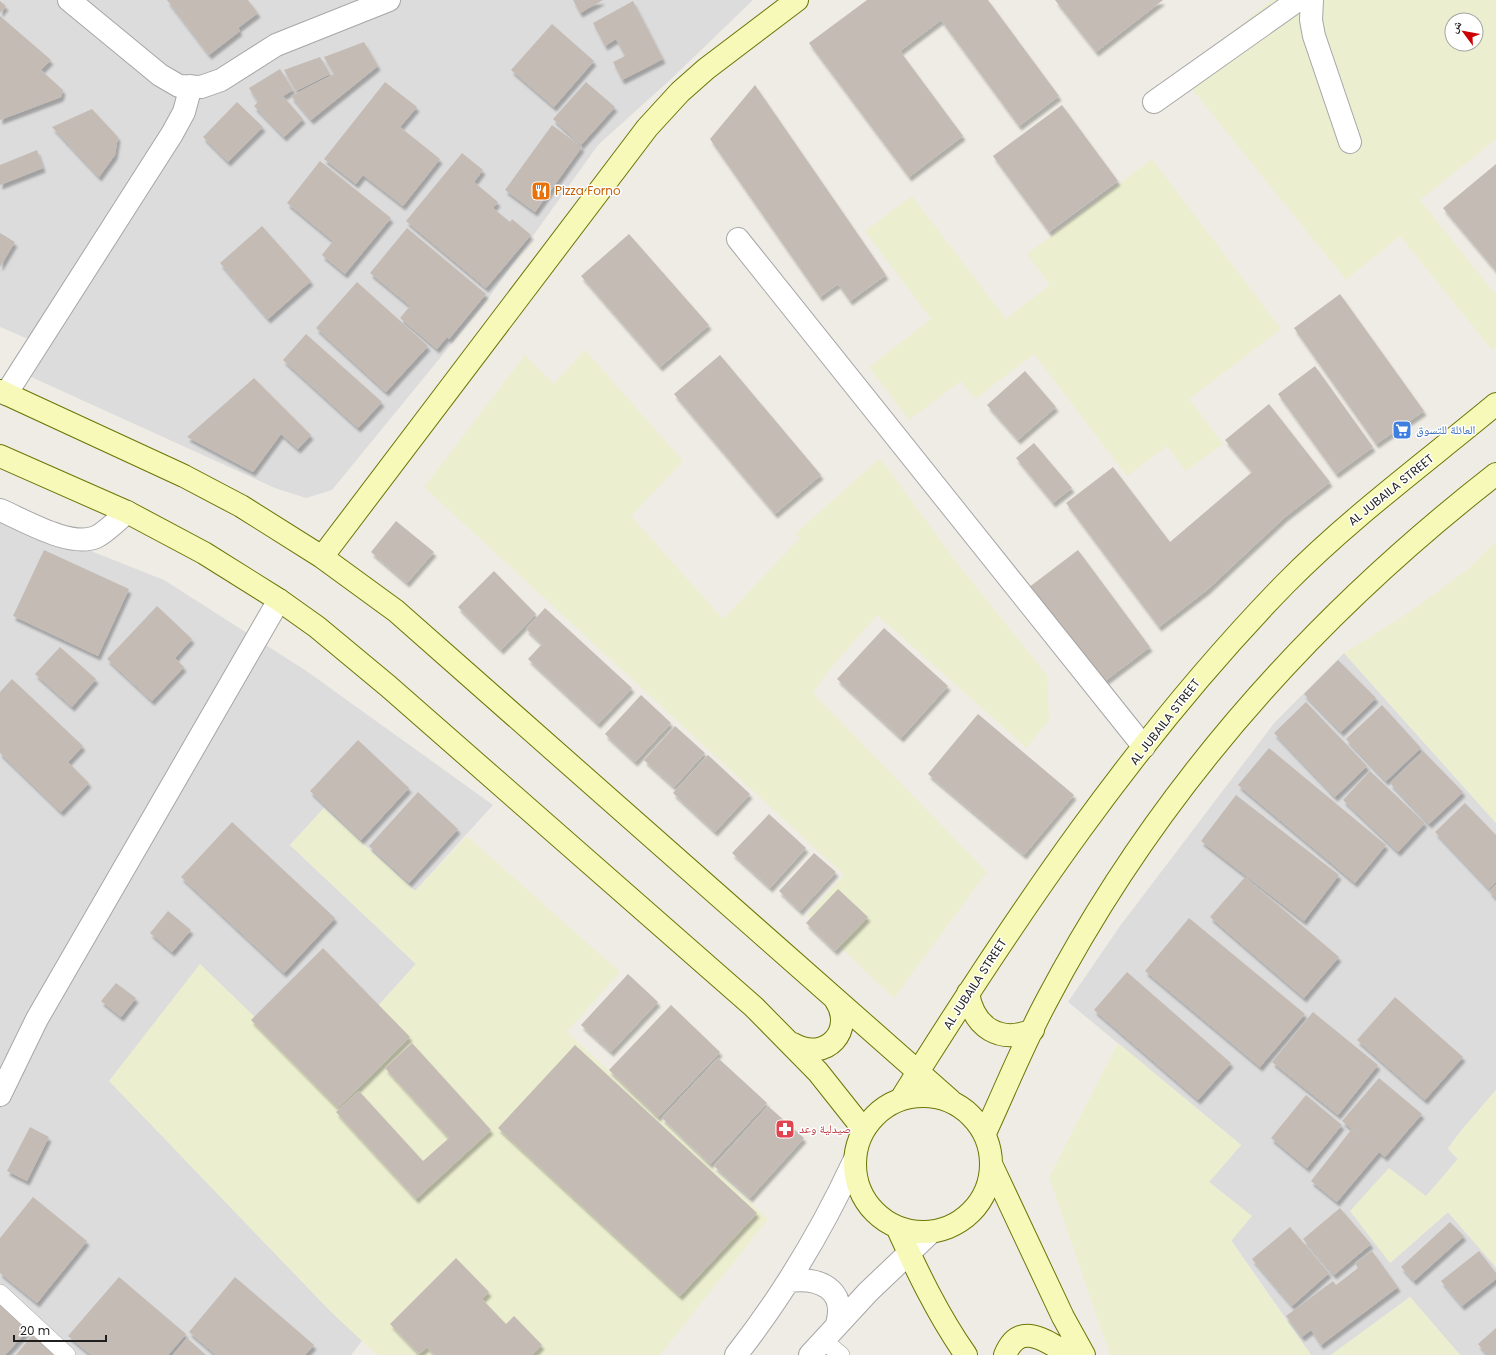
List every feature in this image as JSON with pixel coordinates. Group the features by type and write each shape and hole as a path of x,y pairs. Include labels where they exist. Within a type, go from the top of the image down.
{"main road":[{"path":"322,557 647,128 680,92 706,69 797,0"},
{"path":"3,393 184,476 241,506 322,557 396,611 918,1072 950,1100 964,1108 976,1120 985,1133 991,1150 992,1166 988,1187 973,1211 955,1224 930,1233 897,1227 883,1219 871,1208 856,1178 854,1162 858,1145 864,1130 874,1116 886,1106 902,1099 918,1095 934,1096 950,1100"},
{"name":"AL JUBAILA STREET","path":"902,1099 968,993 1017,919 1079,832 1189,690 1237,635 1287,582 1340,532 1496,404"},
{"path":"0,456 127,512 204,553 279,600 317,627 388,686 754,1007 793,1044 837,1094 864,1130"},
{"path":"985,1133 1045,1004 1082,937 1123,872 1166,809 1213,748 1262,690 1315,634 1369,581 1427,530 1496,474"},
{"path":"968,993 970,1005 976,1017 984,1026 995,1032 1008,1035 1020,1035 1033,1030"},
{"path":"793,1044 802,1049 812,1051 831,1044 838,1037 842,1027 843,1017 841,1007 835,998"},
{"path":"992,1166 1063,1317 1084,1355"},
{"path":"897,1227 922,1281 951,1333 966,1355"},
{"path":"1005,1355 1009,1346 1016,1339 1025,1335 1036,1335 1070,1355"}],"street":[{"path":"69,0 160,75 179,86 201,87 221,80 276,45 389,0"},
{"path":"1154,102 1298,0"},
{"path":"1312,0 1311,20 1314,36 1350,142"},
{"path":"3,393 172,134 184,112 191,86"},
{"path":"738,239 1144,747"},
{"path":"0,510 58,535 70,539 84,540 97,537 127,512"},
{"path":"0,1095 37,1019 279,600"},
{"path":"736,1355 772,1307 819,1232 854,1162"},
{"path":"824,1340 908,1252 930,1233"},
{"path":"789,1281 810,1279 826,1286 834,1293 839,1303 840,1314 824,1340"}],"lane":[{"path":"0,1293 67,1355"},
{"path":"824,1340 841,1355"}],"shaded area":[{"path":"0,0 753,0 671,79 598,145 485,303 332,490 306,498 275,488 29,376 42,345 0,327"},
{"path":"0,515 164,580 305,670 493,805 415,891 324,808 290,845 416,964 377,1007 362,1341 351,1355 0,1355"},
{"path":"1344,653 1496,823 1496,1090 1448,1148 1458,1159 1426,1197 1390,1263 1448,1212 1496,1267 1496,1355 1460,1355 1410,1297 1331,1355 1311,1355 1231,1240 1251,1216 1209,1182 1241,1145 1068,1002 1120,926 1275,722"}],"green space":[{"path":"1272,0 1496,0 1496,139 1420,200 1496,295 1496,347 1492,350 1400,236 1346,280 1180,74"},
{"path":"1152,159 1281,329 1189,399 1223,444 1186,471 1167,446 1127,476 1034,354 975,399 961,381 909,420 869,367 931,319 865,231 912,196 1006,319 1050,285 1027,254"},
{"path":"585,350 683,461 631,516 723,619 800,538 795,534 880,458 957,563 1047,675 1049,719 1027,748 877,615 830,669 813,693 987,872 894,998 807,916 844,875 424,487 525,355 554,384"},
{"path":"1496,541 1496,823 1344,653 1408,613 1468,569"},
{"path":"324,808 415,891 467,836 620,972 567,1032 768,1219 660,1355 377,1355 331,1312 109,1081 200,964 259,1021 377,1007 416,964 290,845"},
{"path":"1118,1043 1241,1145 1209,1182 1252,1216 1231,1241 1311,1355 1110,1355 1049,1177"},
{"path":"1496,1090 1496,1267 1448,1212 1390,1263 1350,1211 1389,1168 1426,1196 1458,1159 1448,1149 1460,1132"},
{"path":"1410,1297 1460,1355 1331,1355"}],"building":[{"path":"167,0 248,0 258,13 238,28 240,31 209,55"},
{"path":"573,0 603,0 580,13"},
{"path":"867,0 988,0 1059,96 1019,126 941,20 900,51 963,136 909,177 809,43"},
{"path":"1055,0 1163,0 1096,52"},
{"path":"0,1 6,6 0,13"},
{"path":"633,1 663,59 622,80 613,62 625,56 616,39 605,46 593,23"},
{"path":"0,16 51,60 41,70 63,90 61,97 0,120"},
{"path":"552,24 594,61 554,107 511,70"},
{"path":"364,42 378,66 311,120 291,96 334,74 324,57"},
{"path":"320,57 330,74 296,91 284,70"},
{"path":"280,69 293,90 283,96 303,119 284,137 254,106 258,102 249,88"},
{"path":"385,82 417,107 400,127 440,159 403,206 363,175 356,184 324,159"},
{"path":"586,82 615,107 581,145 553,119"},
{"path":"755,85 886,275 850,301 838,284 820,297 710,139"},
{"path":"237,102 263,127 228,162 203,137"},
{"path":"1062,105 1118,181 1049,232 993,156"},
{"path":"92,109 118,137 115,155 99,177 52,127"},
{"path":"552,125 582,147 535,212 505,190"},
{"path":"37,150 43,168 0,185 0,165"},
{"path":"462,153 483,170 474,182 498,202 493,208 510,222 512,219 531,235 486,288 406,221"},
{"path":"320,161 391,218 345,274 322,255 333,241 287,203"},
{"path":"1496,164 1496,271 1443,208"},
{"path":"262,226 311,281 268,319 220,263"},
{"path":"407,228 486,294 449,339 447,337 437,349 400,318 410,306 370,273"},
{"path":"0,233 15,242 0,267"},
{"path":"629,234 709,325 660,367 581,276"},
{"path":"357,282 428,346 386,392 316,328"},
{"path":"1340,294 1424,411 1376,444 1294,328"},
{"path":"306,334 382,402 358,428 283,360"},
{"path":"720,355 821,475 775,514 674,394"},
{"path":"1315,366 1373,447 1336,474 1278,394"},
{"path":"1025,371 1056,407 1018,440 987,405"},
{"path":"254,378 311,435 298,449 281,434 253,472 187,437"},
{"path":"1269,404 1330,482 1285,517 1207,590 1159,627 1066,503 1113,467 1170,542 1252,472 1225,440"},
{"path":"1034,443 1072,488 1053,503 1016,458"},
{"path":"396,521 434,552 407,583 371,552"},
{"path":"44,550 129,589 98,656 13,616"},
{"path":"1078,550 1150,647 1101,684 1028,588"},
{"path":"494,571 536,614 501,650 458,607"},
{"path":"157,606 192,639 175,658 184,667 152,701 107,659"},
{"path":"545,608 632,688 598,724 528,659 542,644 526,629"},
{"path":"884,628 948,686 901,738 837,679"},
{"path":"60,647 96,679 72,707 35,674"},
{"path":"1338,660 1376,698 1341,732 1304,694"},
{"path":"12,679 83,746 68,762 89,783 61,812 0,753 0,692"},
{"path":"641,695 671,723 635,762 605,734"},
{"path":"1306,702 1367,766 1335,797 1274,733"},
{"path":"1382,705 1421,748 1386,781 1346,739"},
{"path":"978,714 1074,795 1024,855 928,774"},
{"path":"675,726 705,753 674,787 644,760"},
{"path":"358,740 409,788 361,840 310,791"},
{"path":"1269,748 1386,845 1355,883 1238,785"},
{"path":"1423,751 1463,792 1429,824 1390,783"},
{"path":"708,755 750,794 715,832 673,793"},
{"path":"1370,771 1425,823 1398,852 1343,800"},
{"path":"418,792 458,829 409,883 369,846"},
{"path":"1236,795 1339,875 1304,921 1201,841"},
{"path":"1465,803 1496,835 1496,882 1489,889 1435,832"},
{"path":"769,814 806,848 770,888 732,853"},
{"path":"232,822 335,918 284,973 181,877"},
{"path":"814,853 836,872 800,911 779,891"},
{"path":"1245,877 1339,957 1304,998 1210,917"},
{"path":"1496,884 1496,898 1489,891"},
{"path":"838,889 868,917 835,951 806,923"},
{"path":"168,911 191,930 172,952 150,933"},
{"path":"1189,918 1305,1014 1260,1067 1145,971"},
{"path":"323,948 410,1037 338,1108 251,1020"},
{"path":"1127,972 1231,1063 1198,1100 1094,1010"},
{"path":"628,974 658,1002 611,1052 581,1025"},
{"path":"116,983 136,998 121,1017 101,1001"},
{"path":"1395,997 1463,1057 1425,1100 1357,1040"},
{"path":"671,1005 720,1052 658,1117 609,1070"},
{"path":"1313,1012 1378,1065 1338,1115 1272,1062"},
{"path":"412,1043 491,1130 416,1199 336,1112 359,1091 423,1161 449,1138 385,1068"},
{"path":"575,1045 757,1213 680,1296 498,1128"},
{"path":"718,1058 767,1103 710,1164 662,1118"},
{"path":"1379,1078 1422,1114 1385,1157 1379,1152 1337,1202 1311,1181 1351,1130 1375,1149 1342,1121"},
{"path":"1306,1095 1342,1125 1307,1168 1271,1138"},
{"path":"768,1106 804,1138 750,1198 714,1166"},
{"path":"30,1127 49,1137 27,1181 7,1171"},
{"path":"33,1197 87,1241 37,1303 0,1273 0,1238"},
{"path":"1340,1208 1371,1244 1334,1275 1303,1239"},
{"path":"1450,1222 1464,1236 1414,1281 1401,1267"},
{"path":"1290,1227 1329,1273 1292,1306 1252,1259"},
{"path":"1372,1251 1398,1287 1321,1345 1311,1330 1302,1337 1286,1316 1333,1281 1336,1285 1358,1268 1355,1263"},
{"path":"1479,1251 1496,1273 1496,1279 1462,1306 1441,1281"},
{"path":"456,1258 489,1292 482,1299 506,1324 514,1316 542,1345 532,1355 434,1355 427,1347 419,1354 390,1324"},
{"path":"119,1277 186,1334 168,1355 91,1355 68,1336"},
{"path":"235,1277 314,1345 305,1355 216,1355 189,1332"},
{"path":"0,1301 29,1329 5,1355 0,1355"},
{"path":"1496,1328 1496,1355 1487,1355 1478,1344"},
{"path":"33,1334 59,1355 16,1355"},
{"path":"187,1338 206,1355 173,1355"}],"place":[{"name":"Pizza Forno","path":"541,191"},
{"name":"العائلة للتسوق","path":"1402,430"},
{"name":"صيدلية وعد","path":"785,1129"}]}
